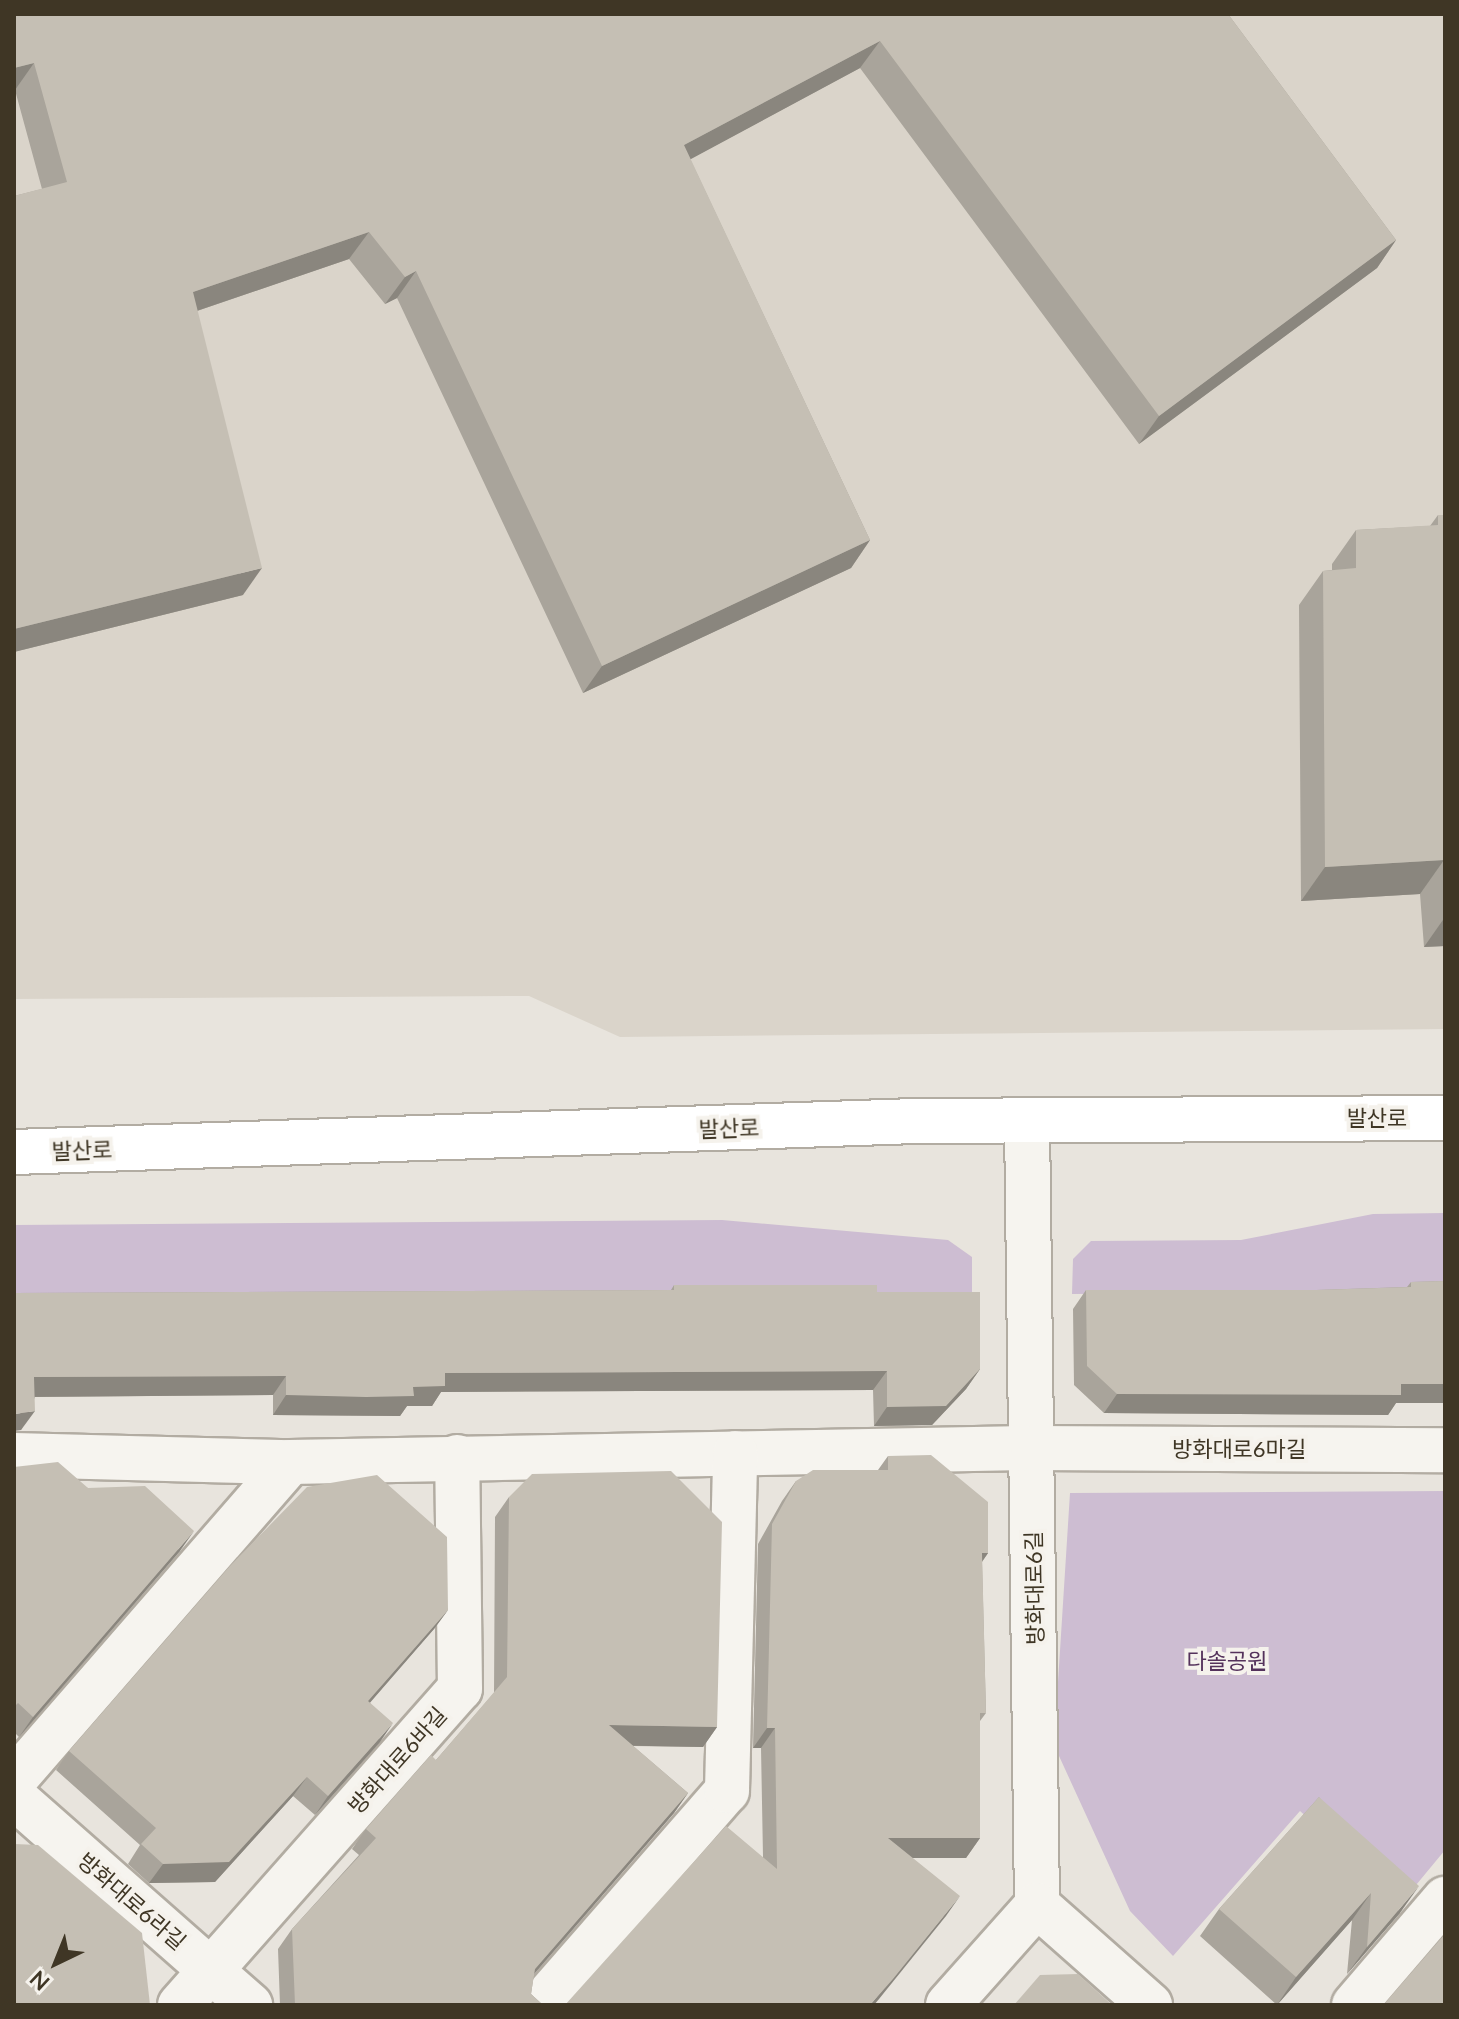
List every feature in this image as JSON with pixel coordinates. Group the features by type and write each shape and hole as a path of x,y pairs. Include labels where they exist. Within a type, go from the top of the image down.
{"street":[{"name":"발산로","path":"14,1152 1027,1121 1445,1118"},
{"name":"방화대로6길","path":"1027,1121 1037,1905"},
{"name":"방화대로6마길","path":"1033,1448 1445,1450"},
{"path":"14,1455 290,1462 1033,1448"},
{"path":"540,2005 727,1791 735,1453"},
{"name":"방화대로6바길","path":"180,2005 460,1689 457,1457"},
{"path":"14,1780 290,1462"},
{"name":"방화대로6라길","path":"14,1797 250,2005"},
{"path":"1354,2005 1445,1899"},
{"path":"948,2005 1037,1905 1150,2005"}],"shaded area":[{"path":"14,14 1445,14 1445,1029 620,1037 529,996 14,999"}],"green space":[{"path":"1445,1213 1445,1291 1072,1294 1073,1259 1091,1241 1241,1240 1373,1214"},
{"path":"722,1220 948,1240 972,1257 972,1293 14,1302 14,1225"},
{"name":"다솔공원","path":"1445,1491 1445,1850 1402,1902 1300,1811 1173,1956 1130,1911 1054,1745 1070,1493"}],"building":[{"path":"14,14 1228,14 1396,240 1159,416 880,41 684,145 870,540 602,666 416,271 405,277 369,232 193,292 262,568 14,629 14,196 67,182 34,63 14,68"},
{"path":"1438,515 1445,515 1445,878 1444,860 1325,867 1323,571 1356,568 1356,530 1438,525"},
{"path":"1445,1281 1445,1384 1401,1384 1401,1395 1117,1394 1087,1366 1086,1290 1316,1290 1411,1287 1411,1282"},
{"path":"674,1285 877,1285 877,1292 980,1292 980,1369 946,1406 887,1407 887,1371 445,1373 445,1386 413,1387 414,1396 366,1397 286,1395 286,1376 34,1377 35,1411 14,1416 14,1293 674,1290"},
{"path":"931,1455 988,1502 988,1553 982,1553 986,1713 980,1713 980,1838 888,1838 960,1896 870,2005 565,2005 726,1826 777,1869 775,1728 767,1728 772,1524 796,1481 813,1470 888,1470 888,1456"},
{"path":"58,1462 88,1488 145,1486 194,1531 33,1717 18,1703 14,1707 14,1467"},
{"path":"671,1471 722,1522 717,1727 609,1725 688,1793 535,1969 531,1994 543,2005 295,2005 292,1929 376,1838 366,1829 431,1755 436,1760 507,1677 509,1497 532,1474"},
{"path":"377,1475 447,1537 448,1610 368,1701 393,1723 328,1796 307,1777 229,1862 163,1864 141,1844 156,1828 69,1751 230,1566 307,1487"},
{"path":"1319,1797 1419,1886 1367,1947 1371,1893 1296,1977 1219,1909"},
{"path":"14,1844 38,1845 142,1933 150,2005 14,2005"},
{"path":"1445,1934 1445,2005 1382,2005 1386,2002"},
{"path":"1078,1974 1112,2005 1014,2005 1040,1975"}]}
